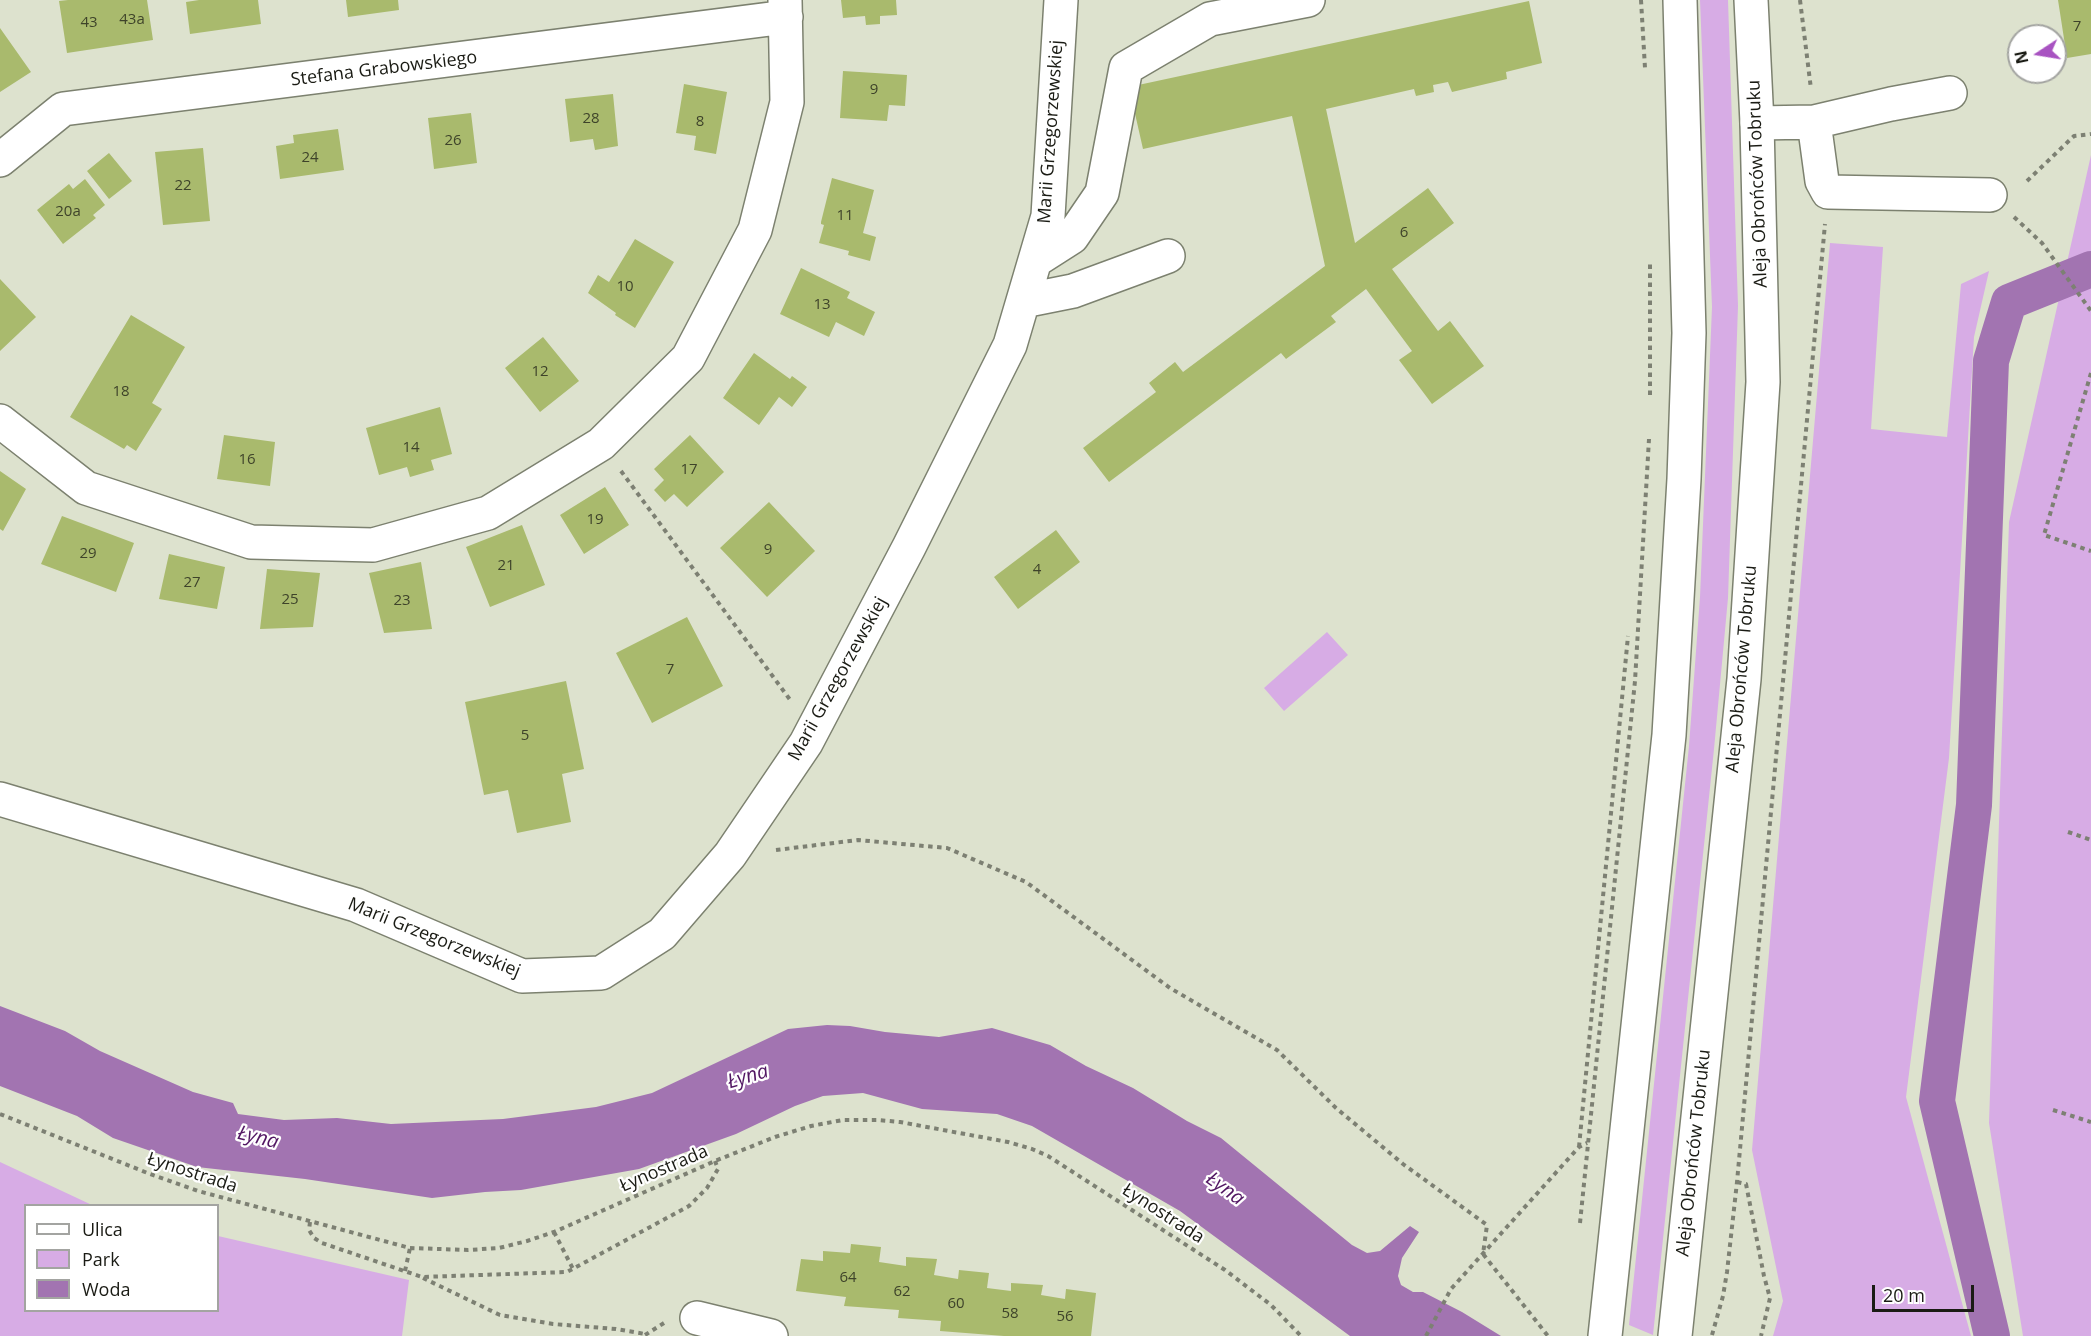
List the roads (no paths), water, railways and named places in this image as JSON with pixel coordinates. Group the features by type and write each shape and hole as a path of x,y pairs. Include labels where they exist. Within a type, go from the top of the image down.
{"street":[{"name":"Marii Grzegorzewskiej","path":"0,799 356,905 522,976 601,973 662,934 730,855 813,731 909,547 1010,345 1048,216 1061,0"},
{"path":"1036,260 1072,237 1102,193 1126,68 1211,9 1308,0"},
{"path":"1606,1325 1669,735 1684,490 1689,333 1680,0"},
{"name":"Aleja Obrońców Tobruku","path":"1675,1336 1744,678 1763,382 1758,123 1751,0"},
{"name":"Stefana Grabowskiego","path":"0,160 63,110 785,8 787,102 755,230 688,358 601,444 489,513 373,545 251,542 86,488 0,421"},
{"path":"1758,123 1814,122 1950,93"},
{"path":"1814,122 1822,181 1828,192 1990,195"},
{"path":"1023,302 1073,291 1168,256"},
{"path":"697,1318 771,1336"}],"water":[{"name":"Łyna","path":"0,1006 65,1031 100,1051 193,1092 233,1103 238,1114 284,1120 337,1118 391,1124 503,1119 596,1107 652,1093 788,1029 827,1025 850,1026 939,1037 992,1028 1050,1045 1086,1066 1133,1088 1187,1121 1221,1138 1352,1245 1367,1253 1380,1251 1410,1226 1419,1232 1402,1258 1398,1276 1401,1285 1413,1292 1423,1292 1501,1336 1350,1336 1180,1211 1032,1126 997,1114 922,1109 863,1093 823,1096 795,1106 736,1134 639,1169 521,1190 432,1198 305,1179 197,1167 113,1138 77,1116 0,1086"}],"waterway":[{"path":"1992,1336 1937,1101 1974,805 1991,361 2009,302 2091,269"}]}
